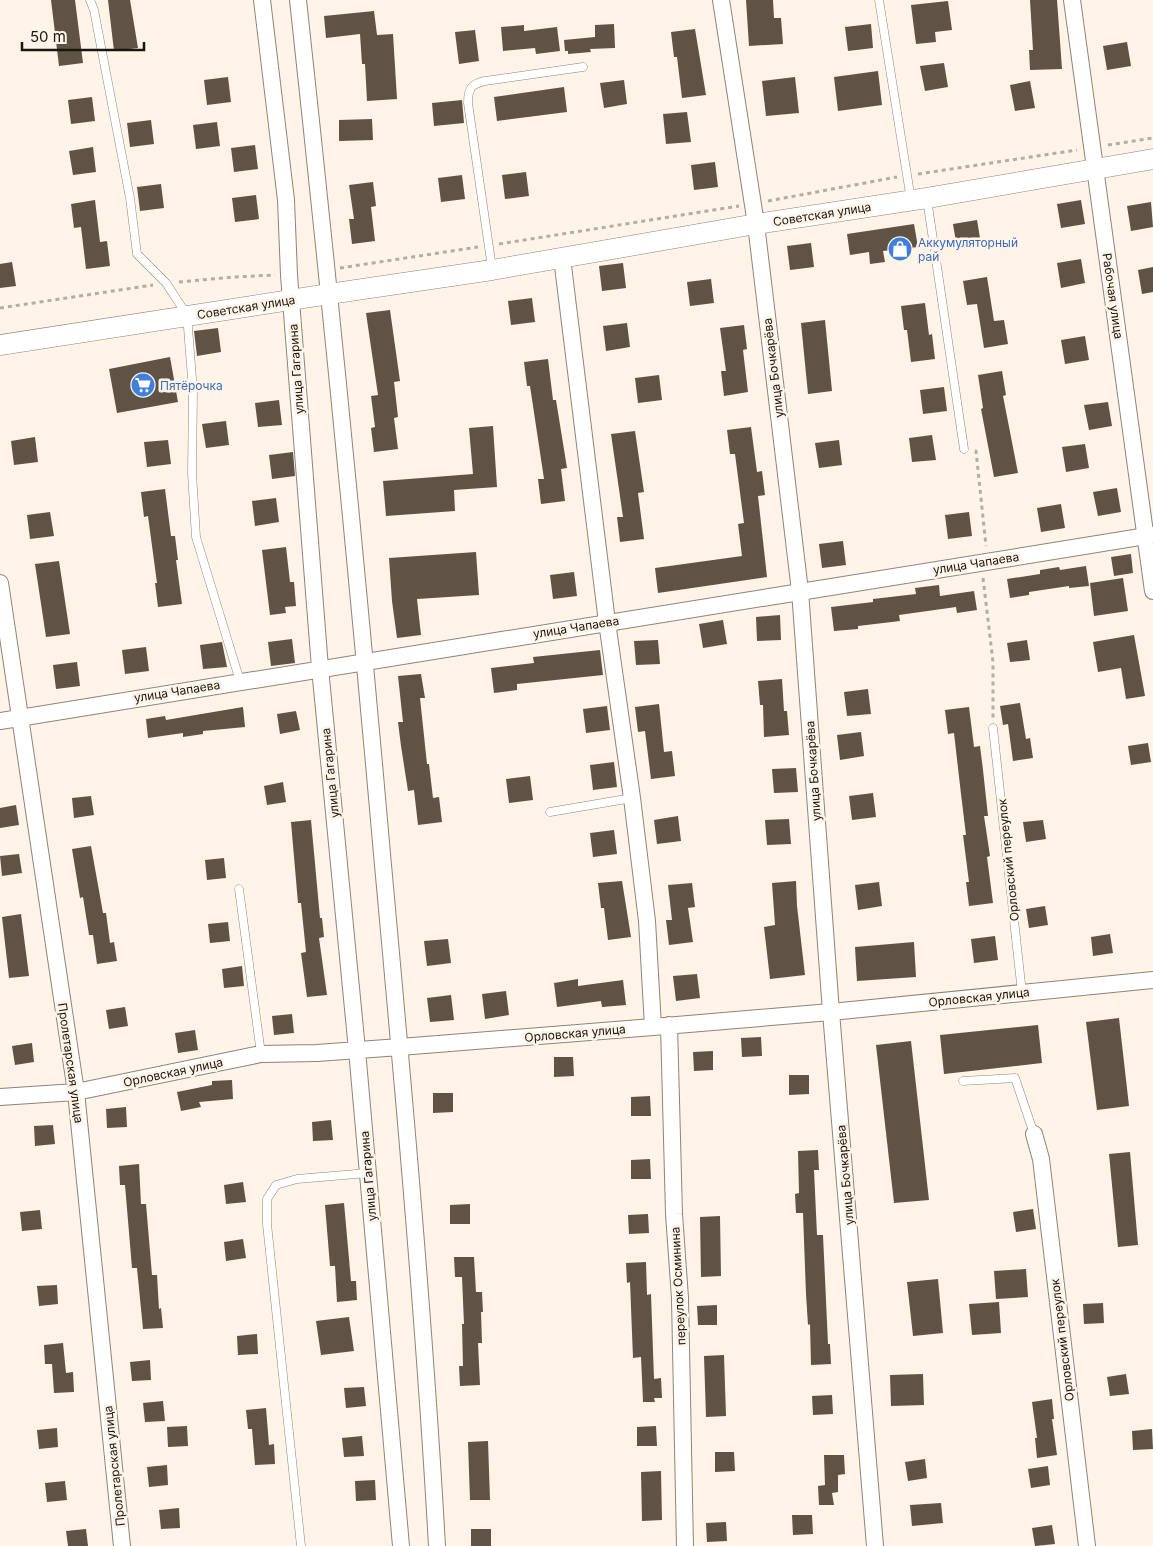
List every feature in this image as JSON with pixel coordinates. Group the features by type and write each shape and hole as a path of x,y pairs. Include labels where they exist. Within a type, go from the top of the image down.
{"street":[{"name":"улица Гагарина","path":"262,0 286,200 289,275 320,668 357,1050 401,1546"},
{"path":"298,0 327,270 400,1047 419,1266 437,1546"},
{"name":"улица Бочкарёва","path":"721,0 756,224 800,591 875,1546"},
{"name":"Рабочая улица","path":"1072,0 1149,536 1153,592"},
{"name":"Советская улица","path":"0,345 492,270 756,224 919,199 1153,159"},
{"name":"переулок Осминина","path":"562,258 607,622 661,1026 680,1298 685,1546"},
{"name":"улица Чапаева","path":"0,720 1149,536"},
{"name":"Пролетарская улица","path":"0,584 76,1092 122,1546"},
{"name":"Орловская улица","path":"0,1097 76,1092 261,1054 317,1053 400,1047 832,1012 1153,980"},
{"name":"Орловский переулок","path":"1034,1134 1041,1159 1087,1546"}],"lane":[{"path":"90,0 94,10 130,198 137,254 166,283 187,315 193,391 192,473 196,537 240,681"},
{"path":"879,0 906,175 919,199 964,449"},
{"path":"492,270 468,103 468,91 474,84 485,81 583,67"},
{"name":"Орловский переулок","path":"994,728 1022,993"},
{"path":"550,812 632,798"},
{"path":"239,889 261,1054"},
{"path":"963,1081 1015,1078 1034,1134"},
{"path":"301,1546 267,1224 267,1199 276,1184 368,1173"}],"path":[{"path":"327,270 753,204 906,175 1153,138"},
{"path":"0,308 166,283 234,276 289,275"},
{"path":"964,449 976,452 993,662 994,728"}],"building":[{"path":"51,0 75,0 83,63 59,66"},
{"path":"108,0 130,0 138,48 114,51"},
{"path":"746,0 773,0 774,18 781,18 783,44 749,46"},
{"path":"1030,0 1057,0 1062,69 1030,70 1029,50 1033,50"},
{"path":"948,1 952,30 935,32 936,42 916,44 911,5"},
{"path":"374,11 377,35 393,34 397,99 367,101 365,64 362,64 360,34 326,38 324,16"},
{"path":"614,24 615,48 590,49 591,52 568,54 568,51 565,51 564,40 595,37 595,25"},
{"path":"871,24 873,48 848,51 845,27"},
{"path":"524,25 524,31 557,27 560,51 536,54 535,48 503,51 501,27"},
{"path":"695,29 706,95 682,98 677,57 674,57 671,32"},
{"path":"475,30 479,61 459,64 455,32"},
{"path":"1127,42 1131,66 1107,70 1103,46"},
{"path":"944,63 948,87 925,91 920,66"},
{"path":"878,71 882,105 838,111 834,77"},
{"path":"228,77 231,102 207,105 204,80"},
{"path":"795,77 799,113 766,116 762,81"},
{"path":"624,80 627,104 604,108 600,83"},
{"path":"1030,81 1035,108 1015,111 1010,85"},
{"path":"564,87 567,112 497,121 494,97"},
{"path":"92,97 95,121 71,124 68,100"},
{"path":"462,100 464,123 434,126 432,103"},
{"path":"687,112 691,142 666,144 663,114"},
{"path":"372,119 373,140 339,141 339,120"},
{"path":"151,120 154,144 130,147 127,123"},
{"path":"217,122 220,146 196,149 193,125"},
{"path":"255,145 258,169 234,172 231,148"},
{"path":"93,147 96,172 73,175 69,151"},
{"path":"715,162 718,187 694,190 691,165"},
{"path":"526,172 529,196 505,199 502,175"},
{"path":"462,175 465,199 441,202 438,178"},
{"path":"373,182 376,206 371,207 375,241 352,244 349,219 354,219 349,185"},
{"path":"161,184 164,208 140,211 137,187"},
{"path":"256,195 259,219 235,222 232,198"},
{"path":"95,200 100,242 107,241 110,266 86,269 81,227 74,228 71,204"},
{"path":"1081,200 1085,224 1061,228 1057,204"},
{"path":"1151,202 1153,227 1131,231 1127,206"},
{"path":"977,220 981,244 957,248 953,224"},
{"path":"914,224 918,247 883,251 885,262 870,264 869,252 850,255 847,234"},
{"path":"811,243 814,267 790,270 787,246"},
{"path":"1081,259 1085,283 1061,288 1057,263"},
{"path":"12,262 16,286 0,288 0,264"},
{"path":"623,263 626,288 602,291 599,266"},
{"path":"1153,267 1153,292 1142,294 1138,270"},
{"path":"987,277 994,321 1004,320 1008,344 984,348 977,304 967,305 963,281"},
{"path":"711,279 714,303 690,306 687,282"},
{"path":"532,298 535,322 511,325 508,301"},
{"path":"925,303 929,335 932,334 935,359 911,362 907,330 904,330 901,306"},
{"path":"390,310 400,381 394,382 398,417 394,418 398,449 374,452 371,428 375,427 371,396 378,395 366,313"},
{"path":"825,320 832,391 808,394 801,323"},
{"path":"627,323 630,347 606,351 603,326"},
{"path":"744,325 747,349 743,350 748,392 724,396 721,371 726,371 720,328"},
{"path":"218,328 221,352 197,356 194,331"},
{"path":"1085,336 1089,360 1065,364 1061,340"},
{"name":"Пятёрочка","path":"170,357 178,402 117,413 109,369"},
{"path":"548,359 553,400 556,400 567,468 561,469 565,501 541,504 538,479 544,479 530,386 527,386 524,362"},
{"path":"1002,371 1006,395 1003,396 1018,473 994,477 981,409 983,408 978,375"},
{"path":"659,375 662,400 638,403 635,378"},
{"path":"944,387 947,411 923,414 920,390"},
{"path":"279,400 282,425 258,427 255,403"},
{"path":"1108,402 1112,426 1089,430 1084,405"},
{"path":"226,421 229,445 206,448 202,424"},
{"path":"493,426 497,487 454,490 455,511 386,516 383,481 473,474 469,428"},
{"path":"751,427 757,472 762,471 765,495 758,496 767,577 658,593 655,568 742,556 738,524 744,523 735,454 730,454 727,430"},
{"path":"635,431 644,492 638,493 644,539 620,542 617,517 623,517 611,434"},
{"path":"932,435 936,460 912,462 909,438"},
{"path":"35,437 38,462 14,465 11,441"},
{"path":"168,440 171,464 147,467 144,442"},
{"path":"839,440 842,465 819,468 815,443"},
{"path":"1085,444 1089,468 1066,472 1062,447"},
{"path":"293,452 295,476 272,479 269,455"},
{"path":"1117,488 1121,512 1098,516 1093,492"},
{"path":"165,489 171,536 175,536 182,604 158,607 155,583 157,583 148,516 144,517 141,492"},
{"path":"276,498 279,522 255,526 252,501"},
{"path":"1061,504 1065,528 1041,532 1037,508"},
{"path":"50,512 54,536 30,539 27,515"},
{"path":"969,512 972,536 948,539 945,515"},
{"path":"843,541 846,565 822,568 819,544"},
{"path":"286,547 290,582 294,582 296,606 285,607 286,613 270,615 262,550"},
{"path":"476,552 479,595 417,599 421,635 397,638 389,558"},
{"path":"1131,554 1133,573 1114,576 1111,557"},
{"path":"59,561 70,634 46,637 35,564"},
{"path":"1086,566 1089,586 1069,588 1069,586 1029,592 1029,595 1010,598 1007,579 1040,574 1040,570 1059,567 1060,570"},
{"path":"574,572 577,596 553,599 550,575"},
{"path":"1123,578 1128,611 1094,616 1090,583"},
{"path":"939,585 940,596 974,591 977,610 957,613 956,607 899,615 900,621 858,626 858,629 834,631 831,607 873,602 873,599 916,594 915,588"},
{"path":"780,615 781,640 757,641 756,617"},
{"path":"723,620 727,644 703,648 699,624"},
{"path":"1134,635 1145,696 1126,699 1121,668 1098,672 1093,642"},
{"path":"292,639 295,663 271,666 268,642"},
{"path":"658,640 660,664 636,665 634,641"},
{"path":"1027,640 1030,660 1010,662 1007,643"},
{"path":"222,642 227,667 203,669 200,645"},
{"path":"146,647 149,671 125,674 122,650"},
{"path":"600,650 603,675 517,684 517,690 494,693 491,668 534,663 533,657"},
{"path":"77,662 80,686 56,689 53,665"},
{"path":"421,674 425,698 420,698 427,764 429,764 433,798 439,797 442,822 418,825 414,790 408,791 401,746 398,722 403,722 398,676"},
{"path":"782,679 784,711 787,711 789,735 764,737 763,705 760,705 758,681"},
{"path":"868,689 871,714 847,716 844,692"},
{"path":"1020,703 1026,739 1030,738 1033,758 1013,761 1008,724 1003,725 1000,706"},
{"path":"659,704 664,752 672,751 675,776 651,779 645,731 638,732 635,707"},
{"path":"607,706 610,730 586,733 583,709"},
{"path":"243,707 245,727 203,731 203,734 183,737 183,733 148,738 146,719 165,716 166,720"},
{"path":"969,707 974,747 980,746 983,770 988,816 984,816 990,856 987,857 993,903 969,906 966,882 969,882 963,835 966,835 954,733 948,734 945,710"},
{"path":"296,711 300,730 280,734 277,714"},
{"path":"861,732 864,756 840,760 837,735"},
{"path":"1148,743 1151,762 1131,765 1128,746"},
{"path":"614,762 617,787 593,790 590,765"},
{"path":"796,768 798,792 774,793 772,769"},
{"path":"530,776 533,800 509,803 506,779"},
{"path":"283,782 286,802 267,805 264,786"},
{"path":"873,793 876,817 852,820 849,796"},
{"path":"91,796 94,815 74,818 72,798"},
{"path":"16,805 19,825 0,828 0,808"},
{"path":"678,816 681,841 657,844 654,820"},
{"path":"789,819 791,844 767,845 765,820"},
{"path":"311,820 320,918 322,918 324,937 319,938 327,995 307,997 301,953 306,952 301,903 298,903 291,822"},
{"path":"1043,820 1046,839 1026,842 1023,822"},
{"path":"614,830 617,854 593,857 590,833"},
{"path":"91,846 103,913 106,913 110,943 114,942 117,961 97,964 93,935 89,935 83,897 80,898 72,849"},
{"path":"19,854 22,873 2,876 0,856"},
{"path":"224,858 226,878 207,880 205,860"},
{"path":"622,881 631,937 608,940 604,908 601,908 598,883"},
{"path":"796,881 805,975 770,979 764,927 775,925 772,883"},
{"path":"879,882 882,906 858,910 855,885"},
{"path":"692,883 695,907 688,908 693,942 669,945 666,920 672,920 668,885"},
{"path":"1045,906 1048,925 1029,928 1026,909"},
{"path":"21,914 29,976 9,978 2,917"},
{"path":"228,922 230,941 210,943 208,924"},
{"path":"1110,934 1113,953 1093,956 1091,937"},
{"path":"995,936 998,960 974,963 971,939"},
{"path":"448,939 451,963 427,966 424,941"},
{"path":"914,942 916,977 857,981 855,947"},
{"path":"242,966 244,986 224,988 222,969"},
{"path":"697,974 700,998 676,1001 673,976"},
{"path":"578,979 578,986 623,980 626,1005 602,1007 601,1001 557,1007 554,983"},
{"path":"506,991 509,1015 485,1019 482,994"},
{"path":"451,995 454,1020 430,1022 427,998"},
{"path":"125,1007 128,1026 109,1029 106,1010"},
{"path":"292,1014 294,1033 274,1035 272,1016"},
{"path":"1119,1018 1129,1106 1097,1110 1086,1022"},
{"path":"1038,1025 1042,1063 944,1074 940,1035"},
{"path":"195,1030 198,1050 178,1053 175,1033"},
{"path":"761,1037 762,1056 742,1057 741,1038"},
{"path":"911,1041 929,1200 894,1203 876,1045"},
{"path":"32,1043 34,1062 15,1065 12,1046"},
{"path":"713,1051 713,1070 694,1071 693,1052"},
{"path":"554,1057 573,1057 574,1076 554,1077"},
{"path":"789,1075 809,1075 809,1094 789,1095"},
{"path":"232,1080 233,1099 199,1102 201,1107 181,1111 177,1092 212,1085 212,1081"},
{"path":"433,1093 453,1093 453,1112 433,1113"},
{"path":"650,1096 651,1116 631,1116 631,1097"},
{"path":"126,1107 127,1127 107,1128 106,1109"},
{"path":"331,1120 333,1140 313,1141 312,1122"},
{"path":"53,1125 55,1144 35,1146 34,1126"},
{"path":"818,1150 819,1170 814,1170 817,1235 823,1235 828,1344 830,1344 831,1364 811,1365 803,1213 796,1213 795,1194 799,1193 798,1151"},
{"path":"1130,1152 1138,1245 1118,1247 1109,1154"},
{"path":"650,1159 651,1179 631,1179 631,1160"},
{"path":"139,1164 141,1204 146,1204 152,1275 157,1275 159,1309 161,1308 163,1328 143,1329 137,1268 132,1268 125,1185 120,1185 119,1166"},
{"path":"243,1182 246,1202 226,1204 224,1185"},
{"path":"344,1203 351,1281 356,1281 357,1300 337,1302 335,1266 330,1266 325,1205"},
{"path":"470,1204 470,1224 450,1224 450,1205"},
{"path":"1033,1209 1036,1229 1016,1232 1013,1212"},
{"path":"40,1210 42,1229 22,1231 20,1212"},
{"path":"648,1214 649,1233 629,1234 628,1215"},
{"path":"720,1216 721,1276 701,1277 700,1217"},
{"path":"243,1239 246,1258 226,1261 224,1242"},
{"path":"454,1257 474,1257 476,1292 482,1292 482,1343 478,1343 480,1385 460,1386 459,1366 463,1366 462,1324 464,1324 462,1277 455,1277"},
{"path":"646,1262 647,1295 651,1294 654,1379 661,1378 662,1398 654,1398 655,1402 643,1402 641,1357 633,1358 630,1282 627,1283 626,1263"},
{"path":"1026,1269 1028,1297 996,1299 994,1271"},
{"path":"938,1279 943,1333 913,1336 907,1282"},
{"path":"57,1285 58,1304 39,1306 37,1286"},
{"path":"999,1302 1001,1333 972,1335 969,1304"},
{"path":"1103,1303 1104,1323 1084,1324 1083,1304"},
{"path":"717,1305 717,1325 698,1325 697,1306"},
{"path":"349,1317 354,1351 321,1355 316,1321"},
{"path":"257,1334 258,1354 238,1355 237,1336"},
{"path":"63,1343 66,1373 73,1372 74,1392 54,1393 52,1364 45,1364 44,1345"},
{"path":"724,1355 726,1416 706,1417 704,1356"},
{"path":"150,1360 151,1380 132,1381 130,1362"},
{"path":"923,1374 924,1405 891,1406 890,1375"},
{"path":"1126,1374 1129,1394 1110,1396 1107,1377"},
{"path":"364,1387 366,1406 346,1408 344,1388"},
{"path":"832,1395 833,1414 813,1415 812,1396"},
{"path":"1052,1399 1054,1419 1052,1419 1057,1455 1037,1458 1035,1438 1037,1438 1032,1402"},
{"path":"163,1401 165,1421 145,1422 143,1403"},
{"path":"266,1408 269,1445 274,1444 275,1464 255,1465 252,1429 248,1429 246,1410"},
{"path":"187,1426 188,1446 168,1447 167,1427"},
{"path":"656,1426 657,1446 637,1446 637,1427"},
{"path":"57,1428 58,1447 39,1449 37,1430"},
{"path":"1152,1429 1153,1449 1133,1450 1132,1431"},
{"path":"362,1436 364,1456 344,1457 342,1438"},
{"path":"488,1441 490,1500 470,1500 468,1442"},
{"path":"715,1452 734,1452 735,1471 715,1472"},
{"path":"824,1455 844,1455 845,1474 838,1475 838,1492 832,1493 834,1505 819,1505 818,1486 825,1485"},
{"path":"925,1459 927,1478 908,1481 905,1462"},
{"path":"167,1465 168,1485 149,1487 147,1467"},
{"path":"1048,1466 1050,1485 1031,1488 1028,1469"},
{"path":"661,1471 662,1520 642,1521 641,1472"},
{"path":"375,1480 376,1500 356,1501 355,1481"},
{"path":"65,1481 67,1500 47,1502 45,1483"},
{"path":"941,1503 943,1523 912,1526 910,1505"},
{"path":"179,1508 180,1528 161,1529 159,1510"},
{"path":"792,1515 812,1515 813,1534 793,1535"},
{"path":"726,1522 727,1541 707,1542 706,1523"},
{"path":"1052,1525 1055,1544 1035,1546 1032,1528"},
{"path":"86,1529 88,1546 68,1546 66,1531"},
{"path":"471,1529 491,1529 491,1546 471,1546"}],"place":[{"name":"Аккумуляторный рай","path":"900,249"},
{"name":"Пятёрочка","path":"143,385"}]}
